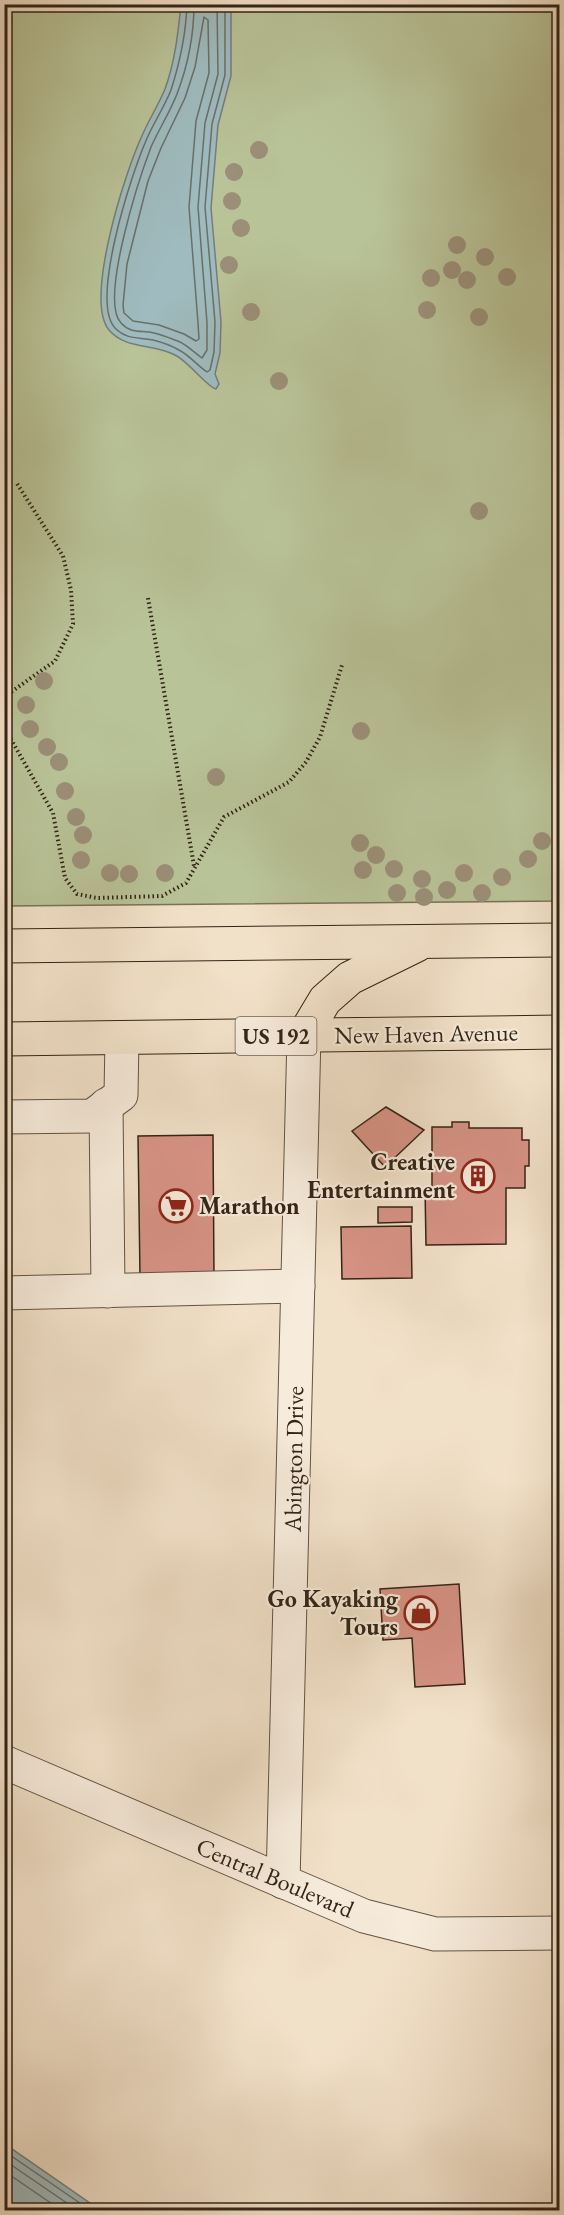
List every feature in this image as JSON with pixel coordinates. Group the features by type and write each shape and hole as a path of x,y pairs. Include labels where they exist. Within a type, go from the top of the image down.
{"main road":[{"path":"4,946 560,940"},
{"path":"304,1035 325,1000 350,978 424,941"},
{"name":"New Haven Avenue","path":"4,1039 560,1032"}],"street":[{"name":"Abington Drive","path":"283,1882 304,1035"},
{"path":"4,1117 92,1116 121,1095 122,1038"},
{"path":"106,1105 108,1291"},
{"path":"4,1293 298,1286"},
{"name":"Central Boulevard","path":"4,1762 364,1916 435,1934 560,1932"}],"path":[{"path":"4,697 55,661 73,624 71,590 63,556 16,482"},
{"path":"148,598 194,866"},
{"path":"4,728 53,813 65,878 77,894 97,898 162,896 186,884 194,866 224,817 289,782 306,762 320,737 342,665"}],"green space":[{"path":"4,5 559,5 559,901 5,906"}],"water":[{"path":"230,4 231,6 231,76 218,125 211,208 221,322 220,353 215,374 219,384 216,389 175,355 123,341 109,330 103,315 101,292 104,265 117,206 134,155 168,79 176,47 181,5"},
{"path":"4,2144 9,2147 100,2210 5,2210"}],"building":[{"path":"386,1107 424,1130 385,1167 352,1131"},
{"name":"Creative Entertainment","path":"452,1122 469,1122 469,1128 522,1128 522,1140 529,1140 529,1166 525,1166 525,1188 506,1188 506,1244 426,1245 425,1187 432,1187 432,1127 452,1127"},
{"name":"Marathon","path":"213,1135 214,1275 140,1276 138,1136"},
{"path":"378,1207 412,1207 412,1222 378,1223"},
{"path":"411,1226 412,1278 342,1279 341,1227"},
{"name":"Go Kayaking Tours","path":"459,1584 465,1684 415,1687 412,1638 383,1640 380,1589"}],"place":[{"name":"Creative Entertainment","path":"478,1176"},
{"name":"Marathon","path":"176,1206"},
{"name":"Go Kayaking Tours","path":"421,1613"}]}
